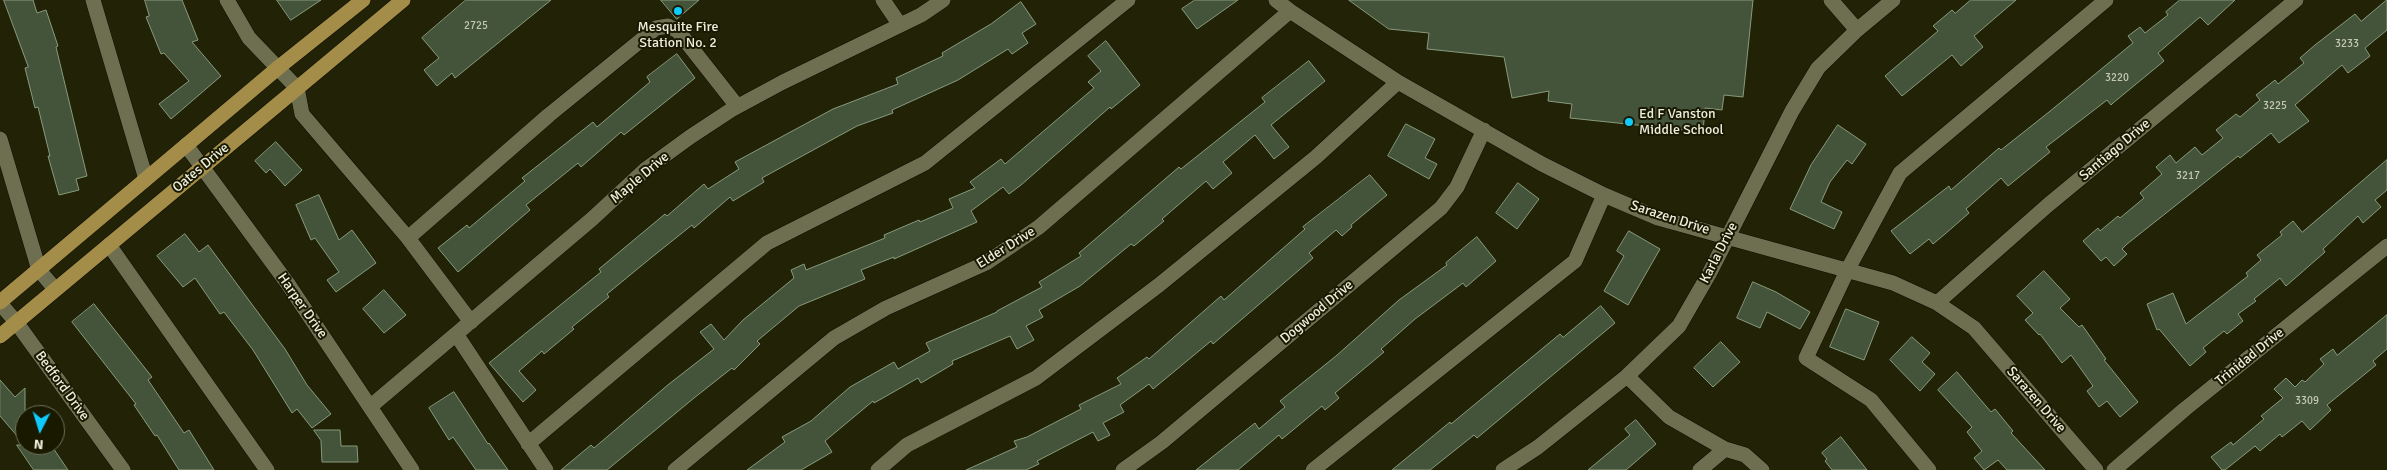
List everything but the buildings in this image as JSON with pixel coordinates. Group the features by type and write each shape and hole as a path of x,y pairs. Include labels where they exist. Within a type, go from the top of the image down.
{"main road":[{"name":"Oates Drive","path":"0,303 186,145 363,0"},
{"name":"Oates Drive","path":"0,336 403,0"}],"street":[{"path":"93,0 146,179"},
{"path":"227,0 249,38 280,67 297,88 302,114 408,238 471,322"},
{"path":"883,0 900,25"},
{"name":"Maple Drive","path":"371,406 646,170 738,106 921,15 943,0"},
{"path":"528,444 767,243 926,163 1128,0"},
{"name":"Sarazen Drive","path":"1276,0 1290,12 1398,82 1542,164 1604,195 1658,218 1848,269 1893,283 1938,303 1974,328 2096,470"},
{"path":"1831,0 1857,30"},
{"name":"Karla Drive","path":"1503,470 1538,447 1628,376 1678,326 1709,274 1792,111 1814,76 1857,30 1893,0"},
{"path":"1929,470 1871,400 1806,358 1848,269 1900,173 2106,0"},
{"name":"Santiago Drive","path":"1938,303 2048,205 2296,0"},
{"name":"Elder Drive","path":"675,470 834,338 886,308 986,263 1039,227 1290,12"},
{"path":"408,238 549,115 656,28 668,26 678,31 738,106"},
{"path":"878,470 907,445 1044,372 1159,285 1316,157 1398,82"},
{"name":"Dogwood Drive","path":"1123,470 1162,442 1441,208 1457,187 1484,130"},
{"path":"0,139 39,270 55,290"},
{"name":"Harper Drive","path":"186,145 288,284 412,470"},
{"path":"1313,470 1575,261 1604,195"},
{"path":"109,245 267,470"},
{"name":"Trinidad Drive","path":"2114,470 2184,409 2387,246"},
{"name":"Bedford Drive","path":"0,303 16,322 123,470"},
{"path":"456,334 546,470"},
{"path":"1628,376 1669,417 1725,449 1745,455 1762,470"},
{"path":"1700,470 1725,449"}],"place":[{"name":"Mesquite Fire Station No. 2","path":"678,11"},
{"name":"Ed F Vanston Middle School","path":"1629,122"}]}
